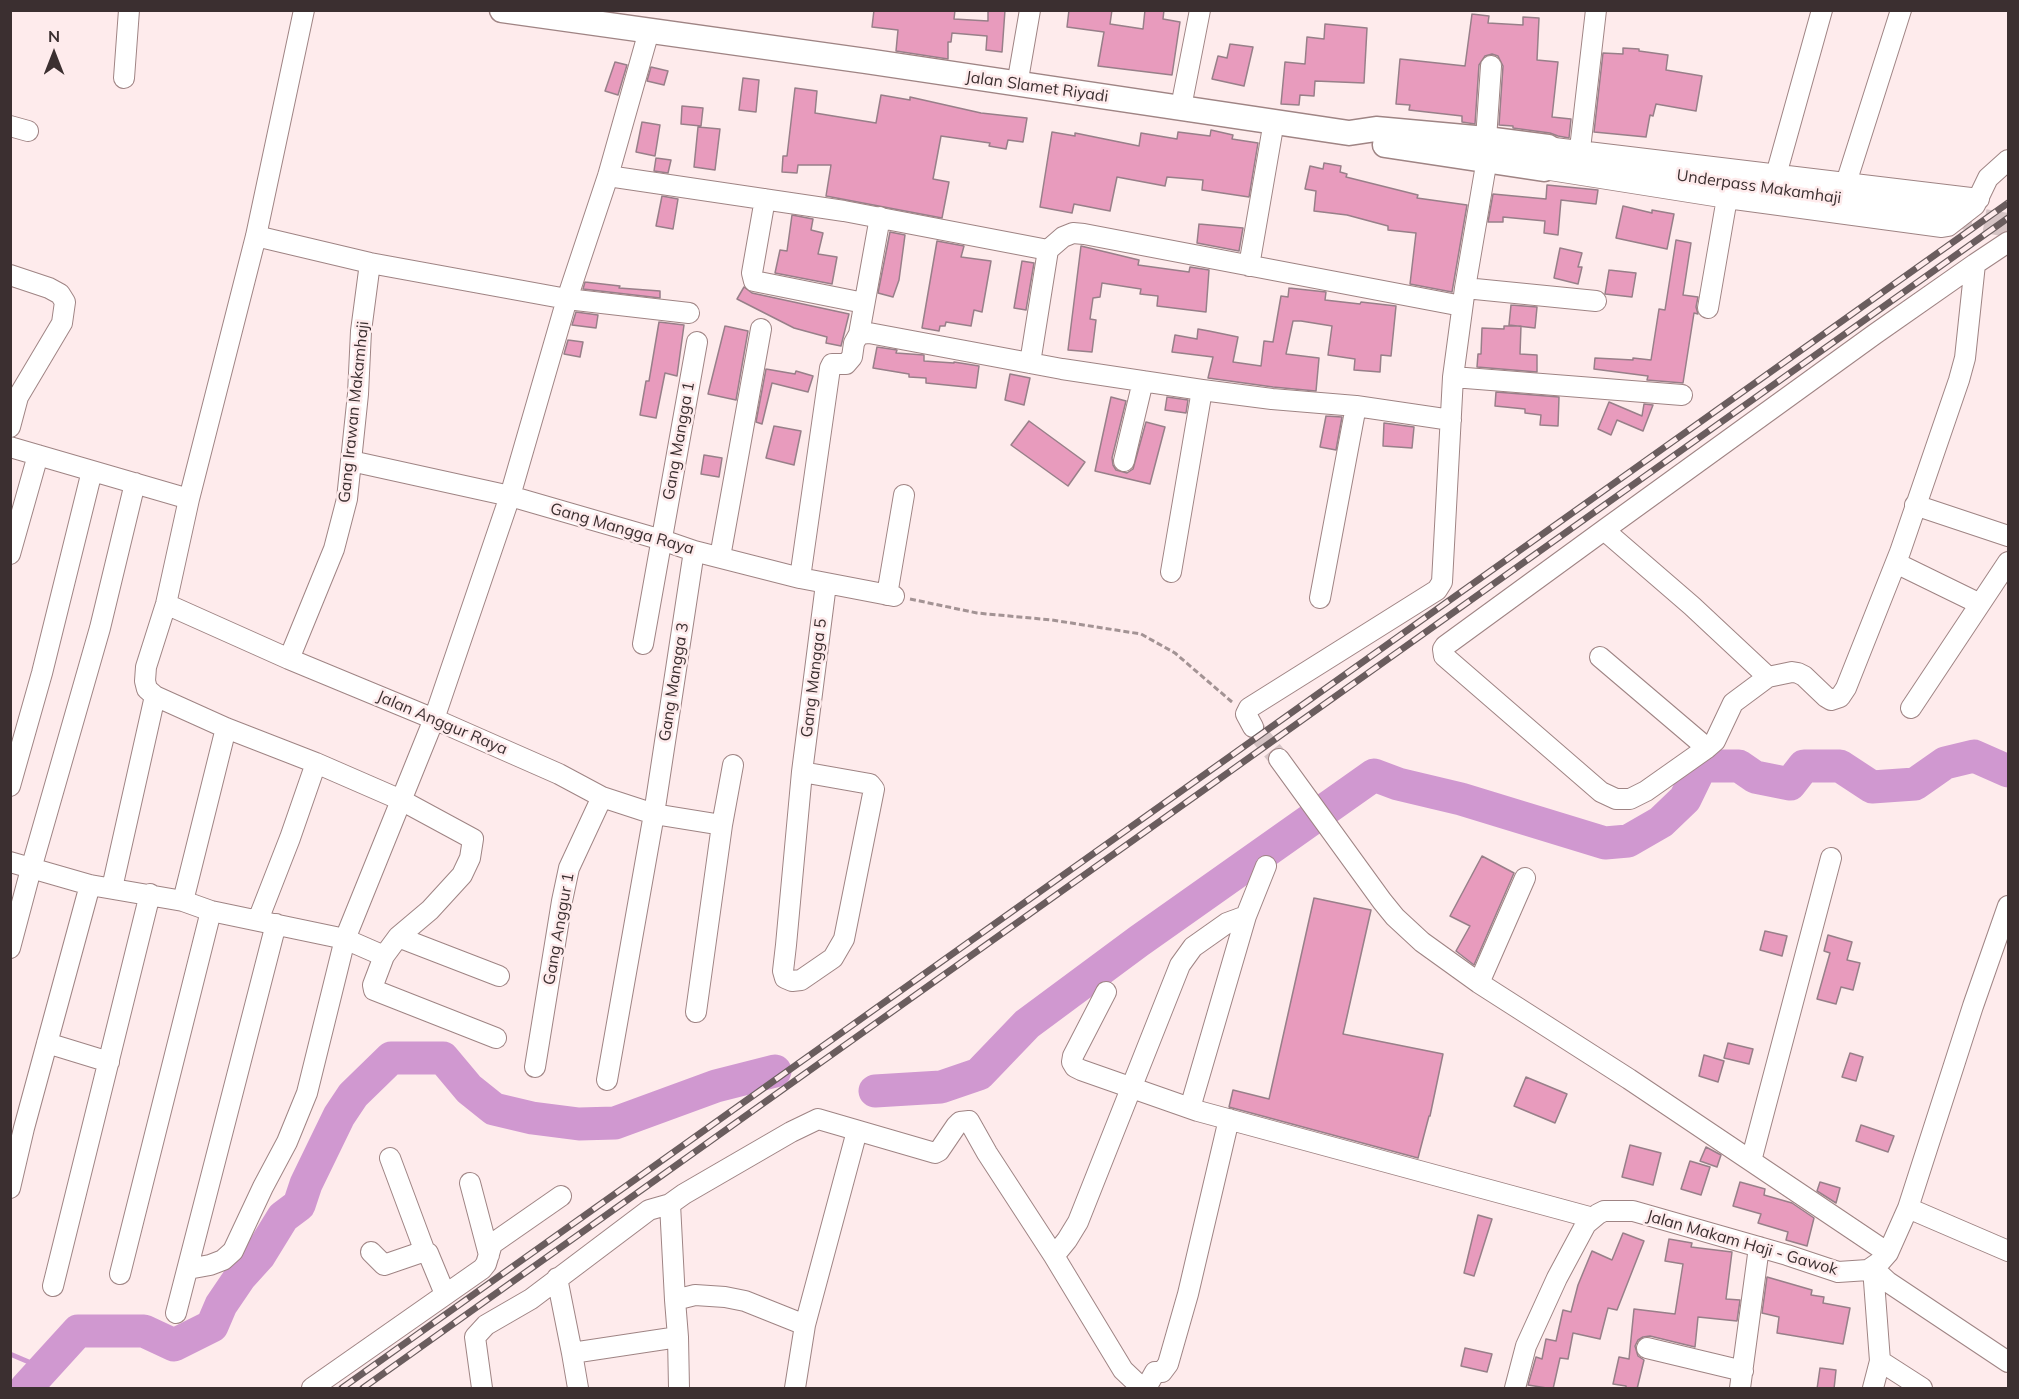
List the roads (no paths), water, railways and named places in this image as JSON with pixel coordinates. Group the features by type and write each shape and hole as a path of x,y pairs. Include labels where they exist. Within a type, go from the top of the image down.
{"main road":[{"name":"Jalan Slamet Riyadi","path":"502,10 636,23 1017,85 1349,133 1376,144 1487,149 1546,158"},
{"path":"1546,158 1574,155"},
{"name":"Underpass Makamhaji","path":"1574,155 1949,215"}],"street":[{"path":"124,78 129,10"},
{"path":"304,10 256,236 145,681 147,689 155,696 226,728 316,763 401,800 473,839 470,858 462,875 430,910 398,937 384,956 373,985 374,990 496,1038"},
{"path":"1017,85 1030,10"},
{"path":"1181,107 1200,10"},
{"path":"1596,10 1574,155 1776,175 1979,199"},
{"path":"1776,175 1822,10"},
{"path":"1846,183 1900,10"},
{"path":"188,1269 223,1260 233,1251 287,1142 307,1093 345,939 434,719 510,496 567,299 608,176 636,23"},
{"path":"1250,720 1249,708 1441,586 1454,377 1487,149 1491,66"},
{"path":"1249,266 1274,121"},
{"path":"1546,158 1727,198 1942,228 1975,206 1988,178 2008,160"},
{"path":"608,176 880,217 1048,250"},
{"path":"1708,308 1727,198"},
{"path":"765,199 752,273 754,281 864,303"},
{"path":"800,578 830,368 832,364 849,363 852,357 854,343 859,334 880,217"},
{"path":"1030,363 1048,250 1063,237 1073,233 1249,266 1464,297 1596,301"},
{"path":"256,236 370,263 567,299 690,313"},
{"path":"1975,264 1962,368 1896,563 1840,698 1831,700 1826,698 1798,673 1767,677 1733,703 1715,741 1707,748 1647,791 1630,799 1616,799 1601,792 1444,656 1445,646 1875,334 1975,264 2008,242"},
{"name":"Gang Irawan Makamhaji","path":"289,659 334,549 347,499 358,394 361,331 370,263"},
{"path":"10,275 49,288 60,294 65,302 62,323 18,397 10,427"},
{"path":"720,557 761,329"},
{"path":"859,334 868,333 1030,363 1202,390 1356,406 1451,420"},
{"name":"Gang Mangga 1","path":"642,644 697,342"},
{"path":"1454,377 1682,395"},
{"path":"1124,460 1143,381"},
{"path":"1171,572 1202,390"},
{"path":"1320,598 1356,406"},
{"path":"10,447 189,499"},
{"path":"10,554 38,456"},
{"name":"Gang Mangga Raya","path":"351,461 510,496 720,557 826,584 890,596 904,495"},
{"path":"10,786 42,673 92,471"},
{"path":"10,948 100,628 135,483"},
{"path":"1915,505 2008,536"},
{"path":"1604,530 1692,606 1767,677"},
{"name":"Gang Mangga 3","path":"607,1080 654,814 694,550"},
{"path":"1911,708 2008,562"},
{"path":"1896,563 1980,604"},
{"name":"Gang Mangga 5","path":"802,772 870,784 874,789 844,939 833,958 801,980 792,981 785,978 783,971 802,772 826,584"},
{"name":"Jalan Anggur Raya","path":"166,604 559,774 602,797 654,814 722,825"},
{"path":"1600,657 1707,748"},
{"path":"112,888 155,696"},
{"path":"183,901 226,728"},
{"path":"1279,759 1395,916 1422,942 1479,983 1629,1079 1888,1253"},
{"path":"176,1314 267,922 290,838 316,763"},
{"path":"696,1012 722,825 733,765"},
{"name":"Gang Anggur 1","path":"536,1067 569,868 602,797"},
{"path":"1750,1161 1831,858"},
{"path":"10,862 90,885 150,894 211,910 345,939 384,956"},
{"path":"1190,1108 1246,916 1266,866"},
{"path":"1479,983 1525,878"},
{"path":"10,1188 90,885"},
{"path":"53,1286 150,894"},
{"path":"1873,1389 1880,1361 1873,1268 1888,1253 1908,1208 2008,906"},
{"path":"120,1274 211,910"},
{"path":"1054,1256 1078,1222 1180,964 1193,947 1209,935 1227,923 1246,916"},
{"path":"398,937 499,976"},
{"path":"1106,992 1073,1056 1072,1062 1075,1067 1190,1108 1593,1218 1581,1232 1537,1321 1526,1346 1515,1389"},
{"path":"47,1043 109,1062"},
{"path":"483,1389 475,1337 486,1325 531,1299 649,1210 670,1203 812,1120 825,1119 935,1154 960,1122 969,1121 1123,1370 1142,1389"},
{"path":"1146,1389 1155,1372 1162,1372 1168,1364 1188,1294 1229,1119"},
{"path":"795,1389 805,1324 857,1131"},
{"path":"390,1158 425,1251 428,1253 445,1294"},
{"path":"470,1183 489,1255"},
{"path":"312,1389 482,1269 486,1264 492,1244 561,1196"},
{"path":"670,1203 679,1389"},
{"path":"1908,1208 2008,1251"},
{"name":"Jalan Makam Haji - Gawok","path":"1593,1218 1604,1211 1633,1211 1838,1272 1860,1272 1873,1268"},
{"path":"1647,1348 1741,1380 1759,1247"},
{"path":"371,1252 385,1265 425,1251"},
{"path":"1873,1268 1888,1282 2008,1362"},
{"path":"557,1278 578,1389"},
{"path":"675,1300 695,1295 726,1297 744,1301 805,1324"},
{"path":"572,1353 678,1337"},
{"path":"1880,1361 1922,1389"}],"waterway":[{"path":"875,1091 941,1087 979,1074 1027,1024 1139,941 1374,775 1398,784 1461,799 1605,843 1628,841 1661,822 1685,799 1701,766 1739,766 1755,777 1790,784 1804,766 1840,766 1872,787 1915,784 1945,763 1974,756 2008,771"},
{"path":"26,1388 78,1331 144,1331 174,1345 212,1326 221,1305 240,1277 259,1256 283,1217 299,1205 306,1184 339,1116 353,1095 391,1058 443,1058 469,1089 494,1109 532,1118 579,1124 615,1123 716,1086 775,1071"},
{"path":"10,1354 43,1368"}],"tunnel":[{"path":"1949,215 2008,225"},
{"path":"1253,727 1279,759"}],"railway":[{"path":"342,1388 2008,203"},
{"path":"363,1388 2008,218"}]}
